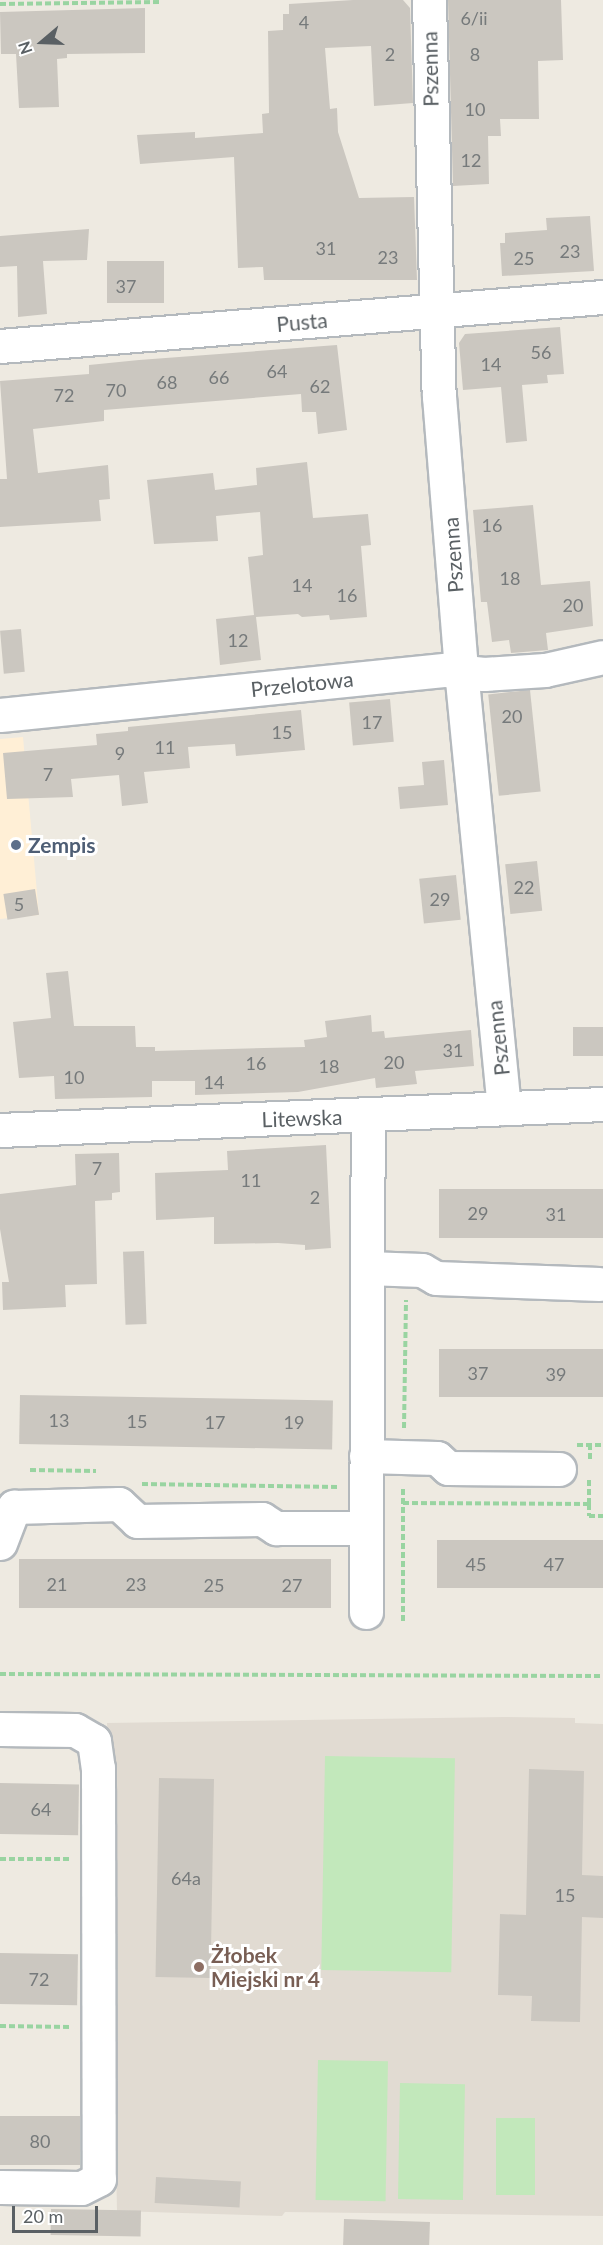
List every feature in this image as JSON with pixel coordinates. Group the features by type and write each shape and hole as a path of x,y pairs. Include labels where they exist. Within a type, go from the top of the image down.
{"street":[{"name":"Pszenna","path":"429,0 439,396 461,670 504,1107"},
{"name":"Pusta","path":"0,346 603,297"},
{"name":"Przelotowa","path":"0,715 461,670 484,674 545,670 603,657"},
{"name":"Litewska","path":"0,1130 603,1104"},
{"path":"366,1612 368,1115"},
{"path":"367,1268 422,1270 436,1278 599,1284"},
{"path":"366,1456 437,1458 448,1468 559,1469"},
{"path":"0,1543 14,1507 119,1504 137,1521 262,1519 276,1528 366,1528"},
{"path":"0,1729 75,1730 94,1740 98,1859 99,2179 81,2188 0,2187"}],"path":[{"path":"0,4 159,2"},
{"path":"30,1470 107,1472"},
{"path":"139,1484 345,1487"},
{"path":"404,1503 589,1504 589,1516 603,1516"},
{"path":"0,1674 603,1676"},
{"path":"0,1859 98,1859"},
{"path":"0,2026 98,2027"}],"shaded area":[{"name":"Zempis","path":"23,737 39,915 0,919 0,739"},
{"path":"575,1718 575,1723 603,1724 603,2216 285,2212 282,2216 117,2211 107,1723"}],"green space":[{"path":"325,1756 455,1758 451,1972 321,1970"},
{"path":"318,2060 388,2061 386,2201 316,2200"},
{"path":"400,2083 465,2084 463,2200 398,2199"},
{"path":"496,2118 535,2118 535,2195 496,2195"}],"building":[{"path":"403,0 410,8 413,103 374,106 371,46 325,48 330,109 337,108 338,132 359,198 414,197 417,280 264,280 263,267 238,268 234,157 140,164 137,135 195,132 195,138 263,133 262,114 269,113 268,31 283,30 283,14 289,14 289,4"},
{"path":"448,0 561,0 563,60 538,61 539,119 500,119 501,136 488,136 489,184 453,186"},
{"path":"145,8 145,53 67,54 67,58 57,59 59,107 19,108 16,54 1,54 0,12"},
{"path":"590,216 594,271 502,276 500,243 505,243 505,233 547,230 546,218"},
{"path":"89,229 87,260 43,261 47,314 18,317 17,266 0,267 0,236"},
{"path":"107,261 164,261 164,303 107,303"},
{"path":"560,327 564,374 547,375 548,383 522,385 527,441 506,443 501,387 463,390 459,343 465,334"},
{"path":"337,345 347,430 318,434 316,412 302,412 301,394 104,410 104,421 33,429 38,473 108,465 110,499 99,500 101,521 0,527 0,479 7,479 0,381 89,374 89,365"},
{"path":"307,462 313,518 368,514 371,545 361,546 367,617 330,620 329,615 302,617 298,614 256,617 261,660 220,665 216,619 254,615 248,557 263,555 260,512 216,516 218,541 154,544 147,480 213,473 215,490 257,485 256,468"},
{"path":"533,505 541,585 590,581 593,626 546,633 548,650 511,653 509,640 492,642 487,602 481,602 473,510"},
{"path":"21,629 25,672 4,674 0,631"},
{"path":"530,690 541,791 499,796 488,694"},
{"path":"390,699 394,742 353,745 349,703"},
{"path":"301,710 305,750 236,756 235,744 188,747 190,768 144,772 148,803 122,806 119,775 71,779 73,797 7,799 3,753 97,745 96,734 128,731 128,727"},
{"path":"444,760 448,805 400,809 398,787 424,785 422,762"},
{"path":"537,861 542,911 510,914 505,864"},
{"path":"456,875 461,920 424,924 419,879"},
{"path":"35,889 39,915 7,920 3,894"},
{"path":"68,971 74,1026 135,1026 136,1047 155,1047 155,1051 305,1047 304,1040 327,1037 325,1021 371,1015 372,1032 384,1031 385,1038 471,1030 474,1066 415,1071 417,1084 376,1088 375,1078 298,1092 195,1095 195,1081 152,1081 152,1097 55,1099 54,1076 19,1078 13,1022 51,1018 46,973"},
{"path":"573,1027 603,1027 603,1056 573,1056"},
{"path":"326,1145 331,1248 305,1250 305,1245 278,1243 214,1244 214,1217 156,1220 155,1173 228,1170 227,1151"},
{"path":"119,1153 120,1192 112,1193 112,1200 95,1201 97,1284 65,1285 66,1307 3,1310 2,1282 9,1282 0,1229 0,1194 76,1185 75,1154"},
{"path":"439,1189 603,1189 603,1238 439,1238"},
{"path":"144,1251 147,1324 126,1325 123,1252"},
{"path":"439,1349 603,1349 603,1397 439,1397"},
{"path":"20,1395 333,1400 332,1449 19,1444"},
{"path":"437,1540 603,1540 603,1588 437,1588"},
{"path":"19,1559 331,1559 331,1608 19,1608"},
{"path":"529,1769 584,1771 582,1875 603,1876 603,1918 582,1917 580,2022 531,2021 532,1996 498,1995 500,1914 526,1915"},
{"path":"159,1778 214,1779 211,1978 156,1977"},
{"path":"0,1783 79,1784 78,1835 0,1834"},
{"path":"0,1953 78,1954 77,2005 0,2004"},
{"path":"0,2116 80,2116 80,2165 0,2165"},
{"path":"156,2177 241,2181 240,2207 155,2203"},
{"path":"51,2209 141,2211 141,2237 51,2235"},
{"path":"344,2219 430,2222 429,2245 343,2245"}],"place":[{"name":"Zempis","path":"16,845"},
{"name":"Żłobek Miejski nr 4","path":"199,1967"}]}
